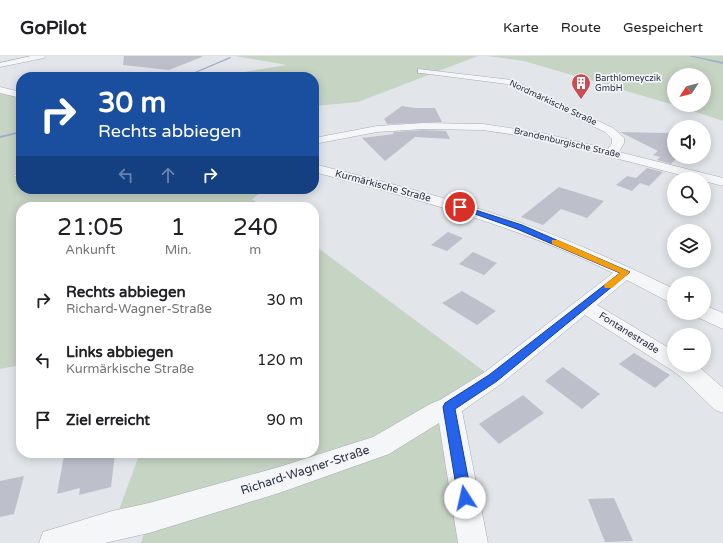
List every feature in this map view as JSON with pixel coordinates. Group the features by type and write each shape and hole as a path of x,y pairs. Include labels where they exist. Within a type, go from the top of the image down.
{"street":[{"path":"0,65 41,56"},
{"name":"Nordmärkische Straße","path":"421,71 493,79 518,85 609,130 618,138 618,143 612,153"},
{"path":"0,90 16,95"},
{"name":"Brandenburgische Straße","path":"319,140 377,129 462,127 512,131 542,136 723,182"},
{"name":"Kurmärkische Straße","path":"319,169 468,210 520,227 626,272 667,293"},
{"name":"Richard-Wagner-Straße","path":"54,543 112,526 149,518 272,482 380,446 438,411 449,407 493,378 626,272"},
{"name":"Fontanestraße","path":"583,305 667,358"},
{"path":"711,316 723,322"},
{"path":"690,372 723,404"},
{"path":"449,407 473,543"}],"green space":[{"path":"235,56 478,56 358,102 319,106 319,72 244,72 287,65"},
{"path":"487,56 723,56 723,121 696,112 711,112 711,68 667,68 667,103 524,61"},
{"path":"0,90 16,90 16,194 258,194 252,199 256,202 16,202 16,366 0,369"},
{"path":"319,249 493,378 449,407 460,543 141,543 149,518 113,526 138,458 319,458"}],"building":[{"path":"124,56 202,57 169,70 123,65"},
{"path":"402,106 414,108 435,108 442,122 387,124 384,119"},
{"path":"423,130 446,131 450,139 415,137 385,161 362,138 394,134 393,132"},
{"path":"620,132 667,133 667,163 657,160 660,157 653,155 658,151"},
{"path":"647,168 663,172 649,186 640,183 632,191 616,185 627,176 636,178"},
{"path":"559,187 604,201 587,218 561,209 543,225 521,217"},
{"path":"448,232 463,238 447,251 431,245"},
{"path":"473,252 497,263 484,275 459,264"},
{"path":"462,291 496,311 477,325 442,303"},
{"path":"634,353 670,375 655,388 619,364"},
{"path":"563,367 600,394 582,409 545,381"},
{"path":"523,395 544,413 499,444 479,424"},
{"path":"64,458 114,458 111,487 79,495 80,488 57,494"},
{"path":"24,476 14,514 0,517 0,481"},
{"path":"614,498 633,541 605,542 588,499"}],"waterway":[{"path":"690,56 723,63"},
{"path":"196,72 230,58"},
{"path":"0,137 16,133"}],"slow traffic":[{"path":"555,242 626,272 608,286"}],"place":[{"name":"Barthlomeyczik GmbH","path":"581,100"}],"route":[{"path":"460,207 520,227 626,272 493,378 449,407 465,498"}]}
